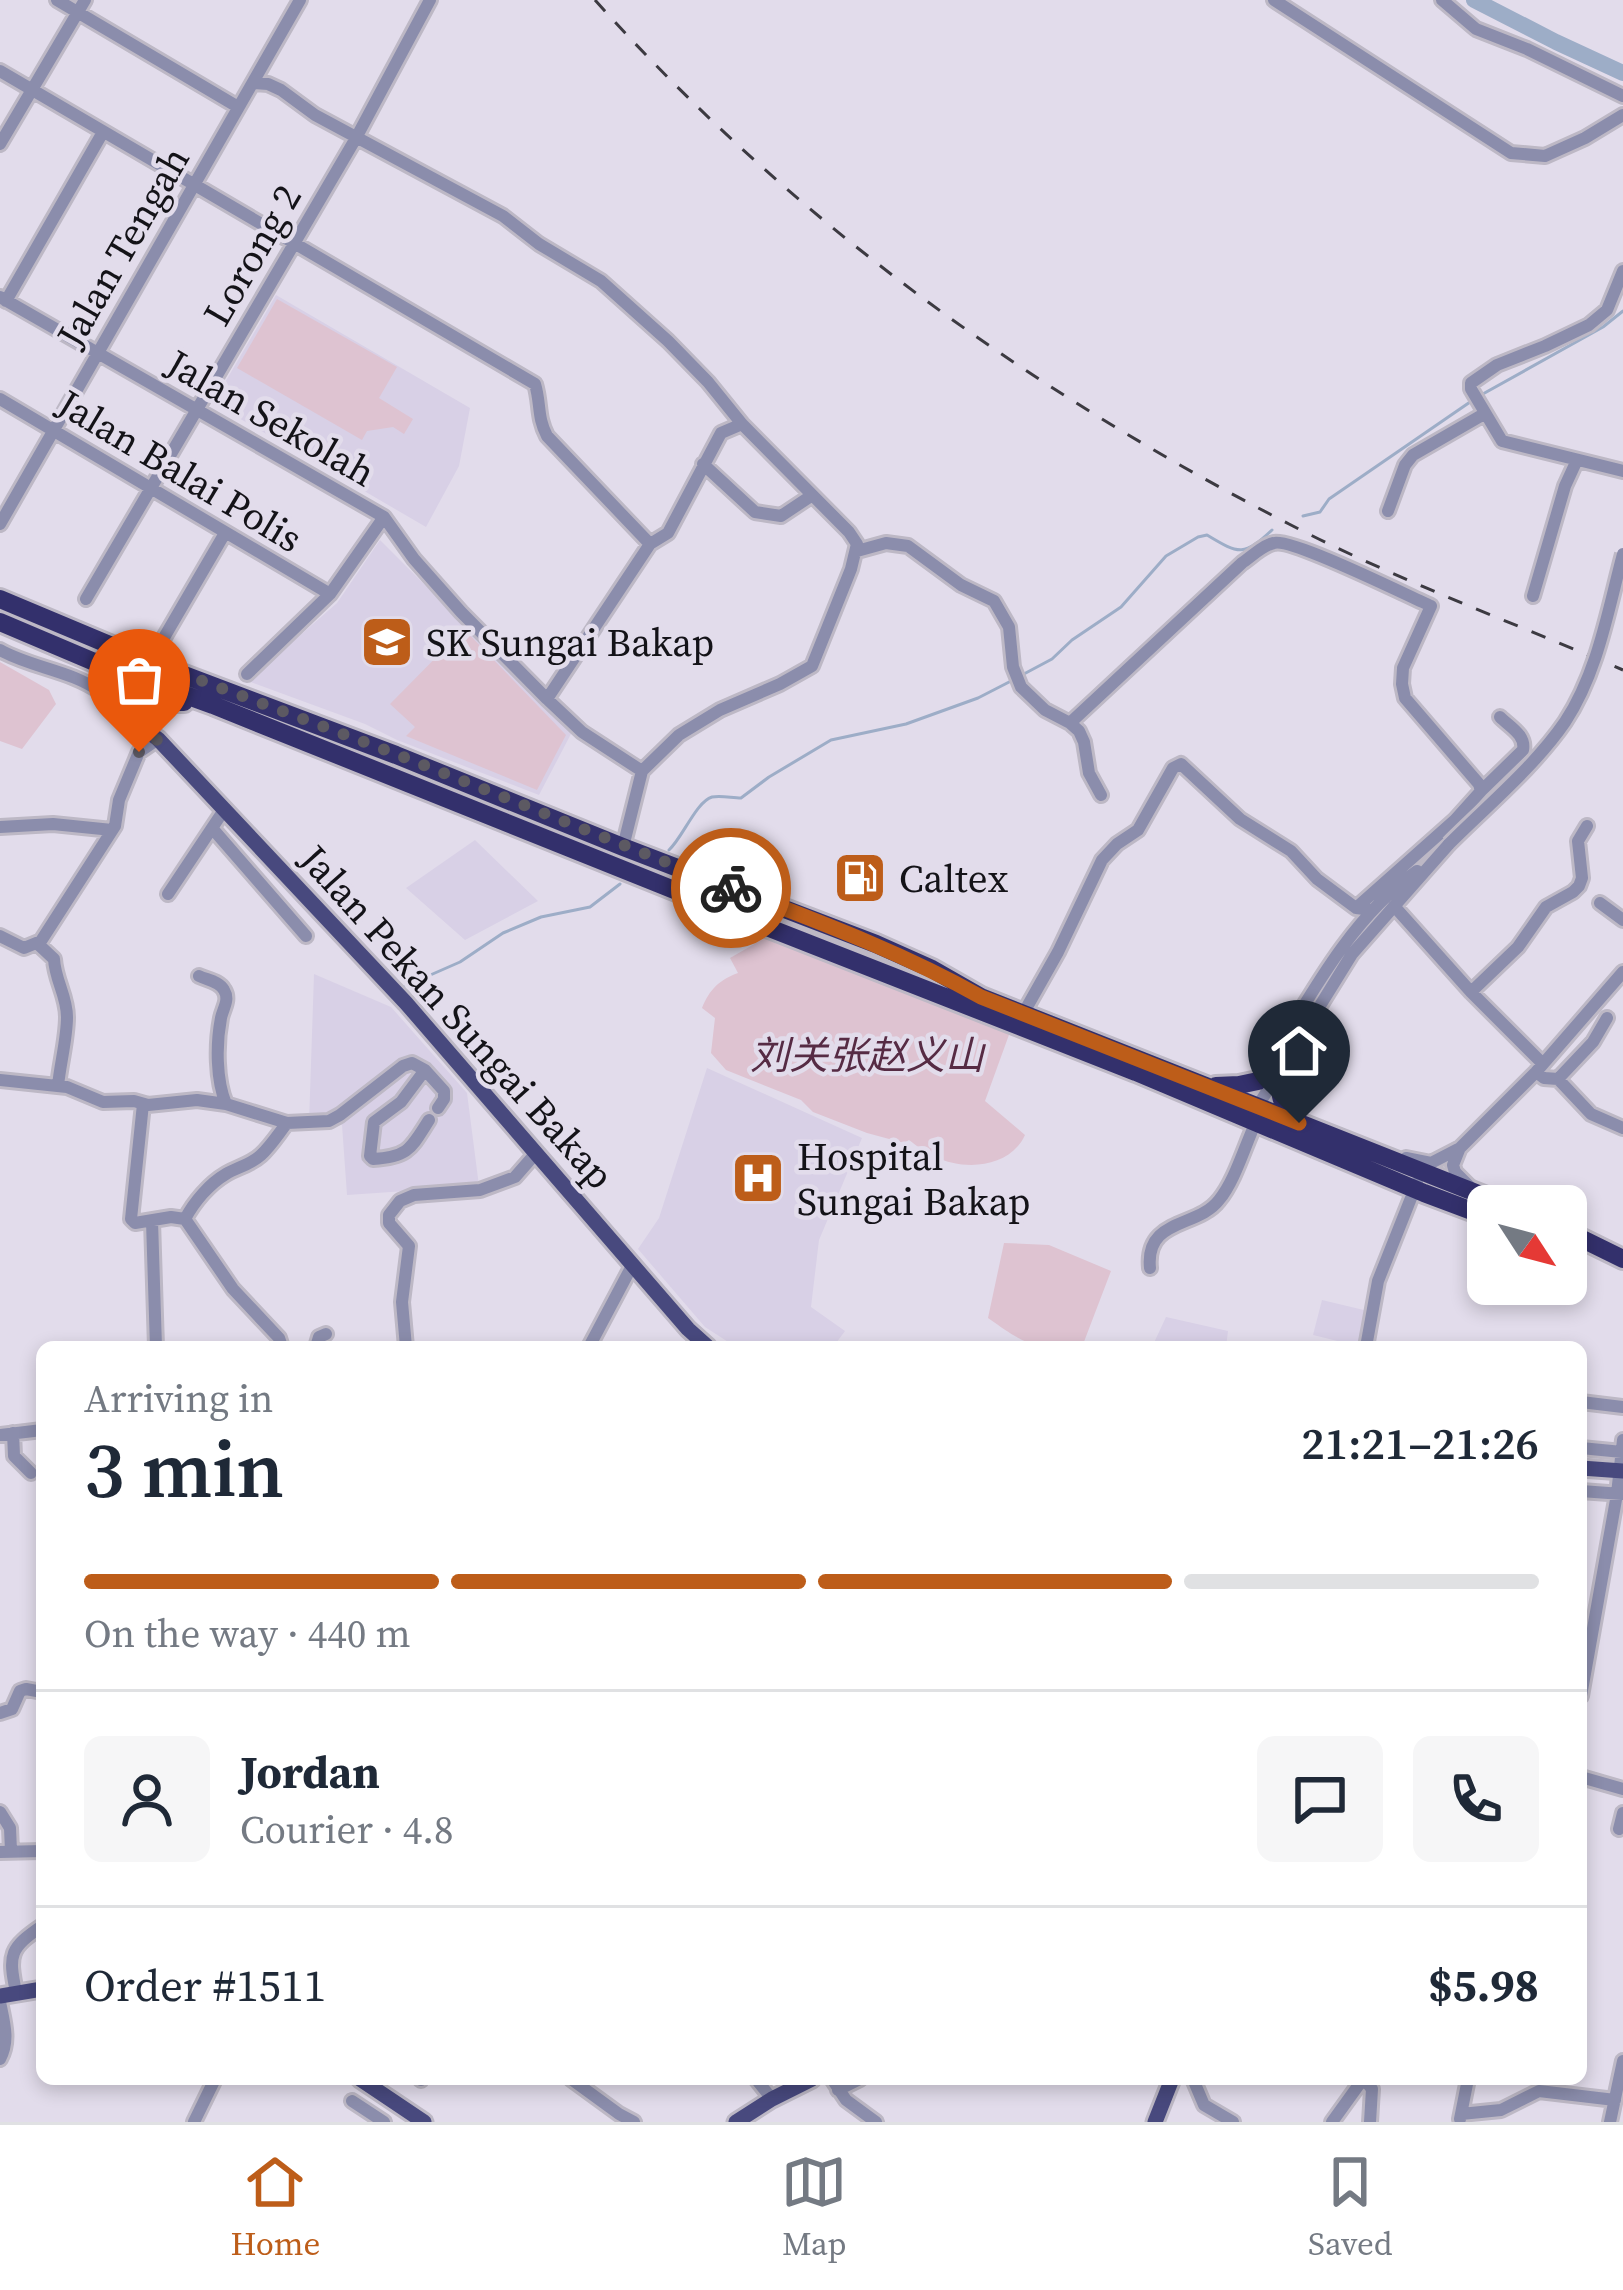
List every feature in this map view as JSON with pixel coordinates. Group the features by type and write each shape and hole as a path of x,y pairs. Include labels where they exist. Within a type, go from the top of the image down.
{"highway":[{"path":"0,599 213,705 1418,1180 1467,1190"},
{"path":"0,622 92,661 124,683 148,726"},
{"path":"92,661 147,671 396,754 876,944 981,997 1200,1083 1249,1113 1299,1123 1366,1148 1467,1206"},
{"path":"148,726 153,708 165,701 213,705"},
{"path":"1287,1059 1279,1093 1282,1104 1299,1123"},
{"path":"1200,1083 1258,1081"},
{"path":"1587,1243 1623,1259"},
{"path":"1587,1247 1597,1249"}],"main road":[{"path":"147,671 148,726"},
{"name":"Jalan Pekan Sungai Bakap","path":"148,726 406,1003 701,1341"},
{"path":"1587,1468 1622,1471"},
{"path":"5,1997 36,1990"},
{"path":"367,2085 405,2117 424,2122"},
{"path":"736,2122 800,2085"},
{"path":"1155,2122 1170,2085"}],"street":[{"path":"57,0 81,6 238,106"},
{"name":"Jalan Tengah","path":"0,524 300,0"},
{"name":"Lorong 2","path":"86,599 356,138 430,0"},
{"path":"1274,0 1511,154 1545,156 1623,115"},
{"path":"1442,0 1476,29 1623,96"},
{"path":"0,144 81,6"},
{"path":"0,71 535,384 540,400 538,420 547,436 650,544"},
{"path":"253,82 281,90 315,115 503,216 601,281 708,382 857,544 812,666 679,735 642,771 623,847"},
{"path":"3,299 103,132"},
{"path":"1623,271 1607,310 1574,332 1497,365 1471,383 1502,441 1623,471"},
{"name":"Jalan Sekolah","path":"3,299 384,517 461,612 547,699 582,732 642,771"},
{"name":"Jalan Balai Polis","path":"0,399 330,594"},
{"path":"1388,511 1413,455 1479,404"},
{"path":"547,699 650,544 668,533 721,433 742,424"},
{"path":"1533,596 1577,460"},
{"path":"703,464 755,512 781,516 811,496"},
{"path":"247,674 330,594 384,517"},
{"path":"161,640 225,533"},
{"path":"1070,723 1242,563 1279,541 1431,606 1403,668 1402,684 1406,698 1481,790"},
{"path":"857,551 886,543 908,546 961,585 999,605 1009,627 1013,667 1021,687 1045,710 1070,723 1084,742 1089,773 1101,795"},
{"path":"1249,1113 1377,912 1394,906 1565,721 1590,675 1623,554"},
{"path":"0,650 7,661 61,671 105,695 121,721 132,727 148,726 112,830 38,944 24,948 0,936"},
{"path":"1356,908 1455,820 1523,750 1523,739 1499,717"},
{"path":"1023,1014 1102,860 1138,830 1180,764 1240,819 1291,851 1317,879 1356,908 1408,924"},
{"path":"168,894 224,810"},
{"path":"0,827 53,824 112,830"},
{"path":"1471,992 1518,947 1546,907 1579,886 1578,841 1587,826"},
{"path":"212,828 306,936"},
{"path":"1150,1268 1149,1258 1163,1231 1218,1203 1258,1081 1344,946 1406,880 1433,860"},
{"path":"1408,924 1412,887"},
{"path":"1600,903 1623,920"},
{"path":"1394,906 1544,1078 1558,1079 1591,1114 1623,1128"},
{"path":"1356,908 1362,924"},
{"path":"38,944 54,959 67,1016 58,1086"},
{"path":"1366,1148 1431,1163 1460,1148 1539,1068 1623,972"},
{"path":"199,976 224,989 219,1072 226,1104"},
{"path":"1591,1010 1623,1022"},
{"path":"1558,1079 1594,1042 1607,1018"},
{"path":"0,1080 58,1086 103,1102 226,1104 287,1123 329,1121 412,1063 444,1091 439,1108"},
{"path":"437,1083 459,1064"},
{"path":"425,1070 401,1102 374,1122 370,1156 398,1158 410,1150 429,1120"},
{"path":"143,1104 130,1213 135,1222 185,1219 232,1289 280,1341"},
{"path":"185,1219 208,1189 262,1154 287,1123"},
{"path":"1460,1148 1453,1165 1468,1185"},
{"path":"405,1341 402,1301 410,1246 389,1223 389,1215 400,1201 414,1195 480,1190 515,1177 536,1153"},
{"path":"1367,1341 1378,1281 1418,1180"},
{"path":"152,1221 156,1341"},
{"path":"592,1341 633,1264"},
{"path":"318,1341 326,1334"},
{"path":"1587,1403 1623,1407"},
{"path":"32,1473 14,1456 6,1434 36,1431"},
{"path":"1587,1665 1620,1494 1623,1440"},
{"path":"1587,1449 1622,1453"},
{"path":"1587,1491 1620,1494"},
{"path":"0,1713 12,1709 20,1691 36,1691"},
{"path":"1587,1780 1623,1789"},
{"path":"0,1812 10,1828 5,1851 36,1851"},
{"path":"1619,1829 1623,1813"},
{"path":"0,2059 5,2050 5,1997 14,1949 36,1931"},
{"path":"1610,2122 1623,2061"},
{"path":"194,2122 212,2085"},
{"path":"579,2085 634,2122"},
{"path":"761,2085 772,2099"},
{"path":"835,2085 846,2100 876,2122"},
{"path":"1196,2085 1204,2105 1234,2122"},
{"path":"1332,2122 1360,2085"},
{"path":"1369,2085 1370,2122"},
{"path":"1467,2085 1460,2118 1501,2110 1540,2085 1615,2100"},
{"path":"352,2102 384,2122"}],"shaded area":[{"path":"276,295 470,408 459,466 426,527 213,403"},
{"name":"SK Sungai Bakap","path":"380,540 572,732 539,795 248,681 337,603"},
{"path":"475,840 538,901 465,940 406,888"},
{"path":"314,974 391,1007 467,1093 479,1186 347,1195 342,1125 309,1124"},
{"name":"Hospital Sungai Bakap","path":"707,1068 862,1138 819,1240 811,1307 845,1331 838,1341 727,1341 705,1327 638,1249 659,1218"},
{"path":"1322,1300 1368,1311 1363,1341 1313,1335"},
{"path":"1166,1317 1228,1331 1227,1341 1155,1341"}],"green space":[{"path":"277,299 397,367 379,398 413,419 404,434 393,427 367,431 362,440 237,368"},
{"path":"464,629 566,735 537,790 406,736 415,727 390,704"},
{"path":"0,662 49,690 56,704 22,749 0,741"},
{"name":"刘关张赵义山","path":"765,938 1010,1032 985,1101 1025,1135 1018,1146 986,1164 947,1161 909,1140 904,1143 867,1133 813,1112 801,1100 726,1070 711,1053 715,1018 702,1008 716,986 738,973 730,958"},
{"path":"1004,1243 1049,1245 1111,1271 1084,1341 1026,1341 988,1318"}],"waterway":[{"path":"1474,0 1623,73"},
{"path":"1481,395 1623,311"},
{"path":"1303,516 1320,512 1329,499 1473,400"},
{"path":"1022,675 1052,659 1121,607 1166,556 1198,537 1207,535 1241,550 1272,530"},
{"path":"669,850 700,806 712,797 741,798 831,740 906,724 1013,680"},
{"path":"403,987 460,962 503,933 541,917 590,907 620,884"}],"railway":[{"path":"595,0 750,156 832,227 1006,357 1097,416 1289,524 1623,670"}],"way so far":[{"path":"139,752 158,739 147,731 137,710 144,659 731,888"}],"place":[{"name":"SK Sungai Bakap","path":"387,642"},
{"name":"Caltex","path":"860,878"},
{"name":"Hospital Sungai Bakap","path":"758,1178"}],"route":[{"path":"731,888 876,944 981,997 1299,1123"}]}
